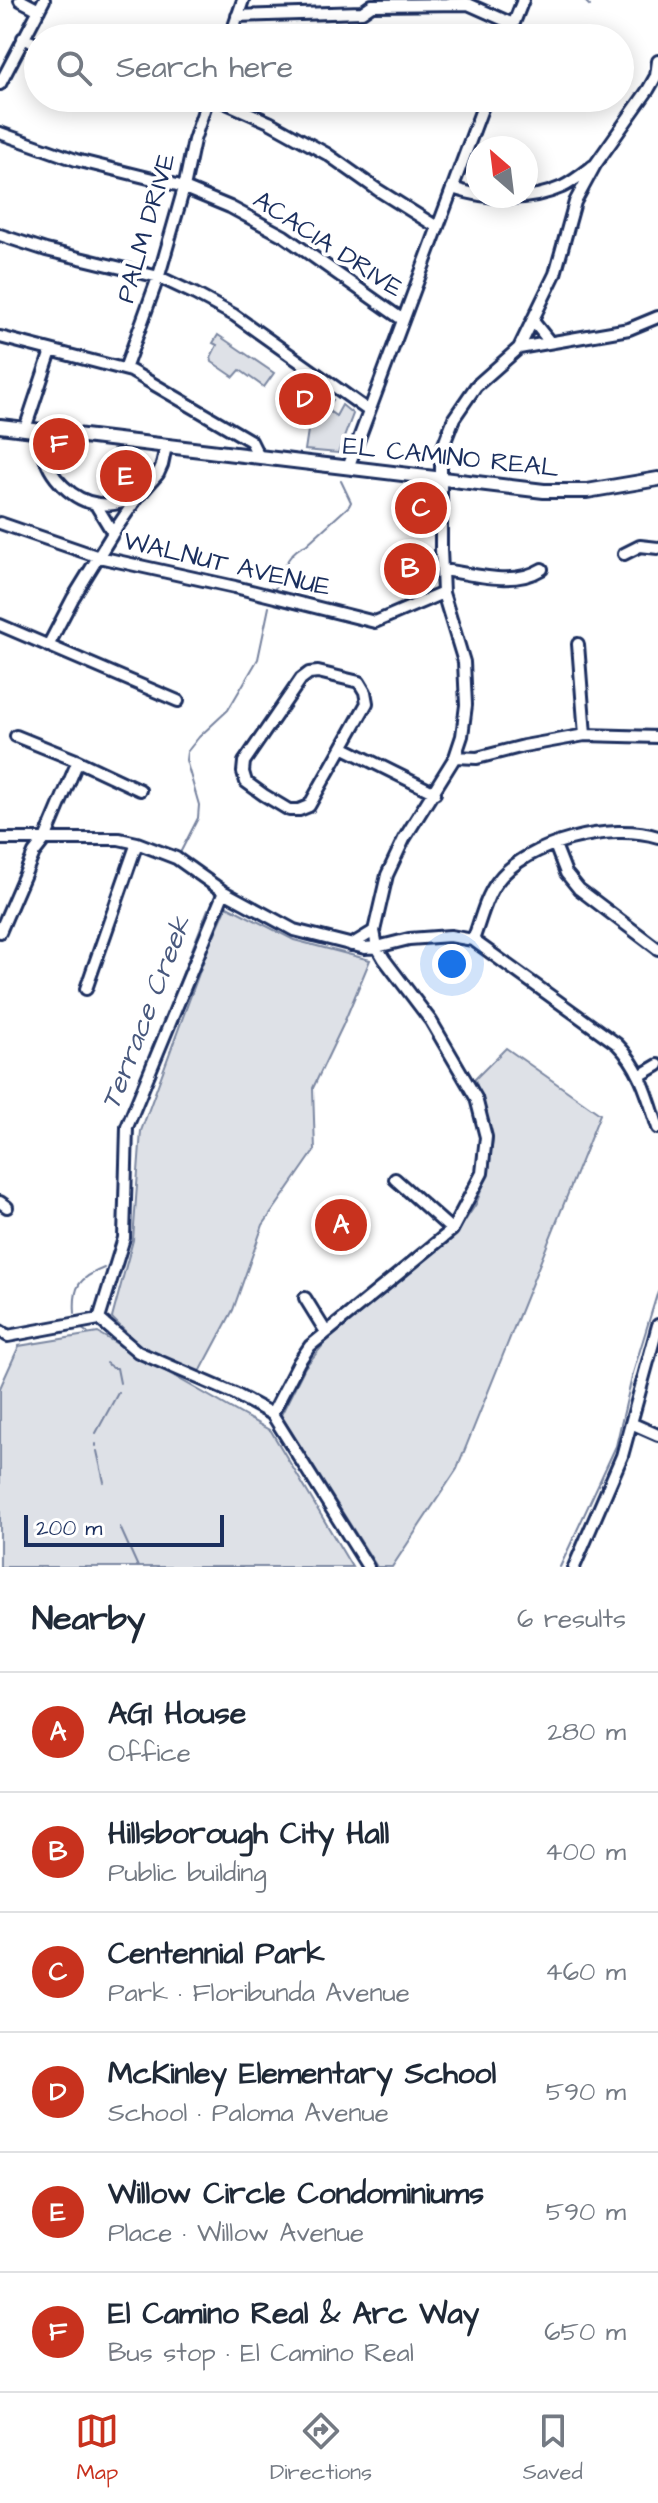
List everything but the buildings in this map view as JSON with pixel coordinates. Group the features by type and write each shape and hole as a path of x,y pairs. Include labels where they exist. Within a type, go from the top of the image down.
{"main road":[{"name":"EL CAMINO REAL","path":"0,426 559,492 587,491 658,479"}],"street":[{"path":"20,0 41,5 31,24"},
{"path":"234,24 243,0"},
{"path":"317,13 321,0"},
{"path":"237,16 362,12 371,3 468,4 513,24 523,0"},
{"path":"0,84 23,38"},
{"path":"634,111 657,76 658,61"},
{"name":"PALM DRIVE","path":"125,369 159,277 203,112"},
{"path":"246,112 327,154 437,227"},
{"path":"348,468 481,112"},
{"path":"272,1414 310,1346 452,1230 482,1173 486,1137 476,1098 454,1057 377,947 374,931 387,875 404,839 455,757 462,736 467,681 443,593 441,452 454,418 476,386 519,348 555,274 575,202 595,165 633,112"},
{"name":"ACACIA DRIVE","path":"0,133 76,160 184,188 230,207 284,236 403,320"},
{"path":"452,188 473,195 516,199 564,187 595,165"},
{"path":"564,187 575,202"},
{"path":"0,235 46,250 159,277 234,315 369,411"},
{"path":"519,348 629,329 658,317"},
{"path":"533,321 549,341"},
{"path":"0,337 125,369 251,441 259,457"},
{"path":"25,429 51,351"},
{"path":"46,432 44,450 49,466 60,483 76,496 96,505 137,498"},
{"path":"48,646 113,533 158,474 166,446"},
{"path":"96,505 113,533"},
{"name":"WALNUT AVENUE","path":"0,523 99,557 375,622 443,593"},
{"path":"624,554 640,546 658,548"},
{"path":"442,570 516,580 542,569"},
{"path":"0,625 178,701"},
{"path":"578,644 585,735"},
{"path":"318,672 359,682 365,692 367,703 344,748 309,806 299,810 289,810 264,795 246,782 243,772 244,762 301,679 309,673 318,672"},
{"path":"455,757 477,758 585,735 658,737"},
{"path":"16,736 140,790"},
{"path":"344,748 435,793"},
{"path":"0,932 78,761"},
{"path":"473,940 495,884 509,868 526,857 585,835 617,831 658,837"},
{"path":"0,839 119,839 137,843 176,858 224,892 294,930 351,945 377,947 450,936 473,940 617,1044 641,1075 658,1128"},
{"path":"86,989 137,843"},
{"path":"555,845 566,873 579,889 658,949"},
{"path":"99,1319 124,1238 127,1127 224,892"},
{"path":"351,945 374,931"},
{"path":"641,1075 658,1065"},
{"path":"395,1179 452,1230"},
{"path":"305,1298 326,1332"},
{"path":"0,1331 8,1336 99,1319"},
{"path":"99,1319 138,1352 235,1394 272,1414 367,1567"},
{"path":"574,1567 622,1456 658,1325"},
{"path":"633,1424 658,1435"}],"shaded area":[{"path":"218,335 274,373 264,387 240,370 234,377 212,362 217,345 213,343"},
{"path":"328,398 333,400 326,409 336,416 342,405 353,414 338,453 305,450 309,424"},
{"path":"227,906 294,940 370,960 313,1088 315,1150 263,1225 233,1310 199,1374 143,1349 112,1318 133,1240 141,1131"},
{"path":"506,1048 600,1114 457,1469 392,1567 377,1567 281,1415 305,1367 328,1339 457,1233 476,1204 487,1175 493,1139 475,1079"},
{"path":"98,1333 271,1431 352,1567 0,1567 0,1388 19,1346"}],"waterway":[{"path":"584,0 590,6"},
{"name":"Terrace Creek","path":"274,591 294,552 349,506 351,502 341,481"},
{"name":"Terrace Creek","path":"180,853 198,818 199,805 186,760 187,752 228,710 258,659 269,607"},
{"name":"Terrace Creek","path":"127,1115 208,909"},
{"name":"Terrace Creek","path":"75,1313 79,1284 104,1268"},
{"path":"560,1567 616,1446 633,1373 658,1291"},
{"name":"Terrace Creek","path":"79,1327 88,1333"},
{"name":"Terrace Creek","path":"106,1363 117,1368 120,1383"},
{"name":"Terrace Creek","path":"96,1433 118,1393"},
{"name":"Terrace Creek","path":"97,1451 104,1482"},
{"name":"Terrace Creek","path":"120,1527 138,1567"}],"place":[{"name":"McKinley Elementary School","path":"305,399"},
{"name":"El Camino Real & Arc Way","path":"59,444"},
{"name":"Willow Circle Condominiums","path":"126,476"},
{"name":"Centennial Park","path":"421,508"},
{"name":"Hillsborough City Hall","path":"410,569"},
{"name":"AGI House","path":"341,1225"}]}
